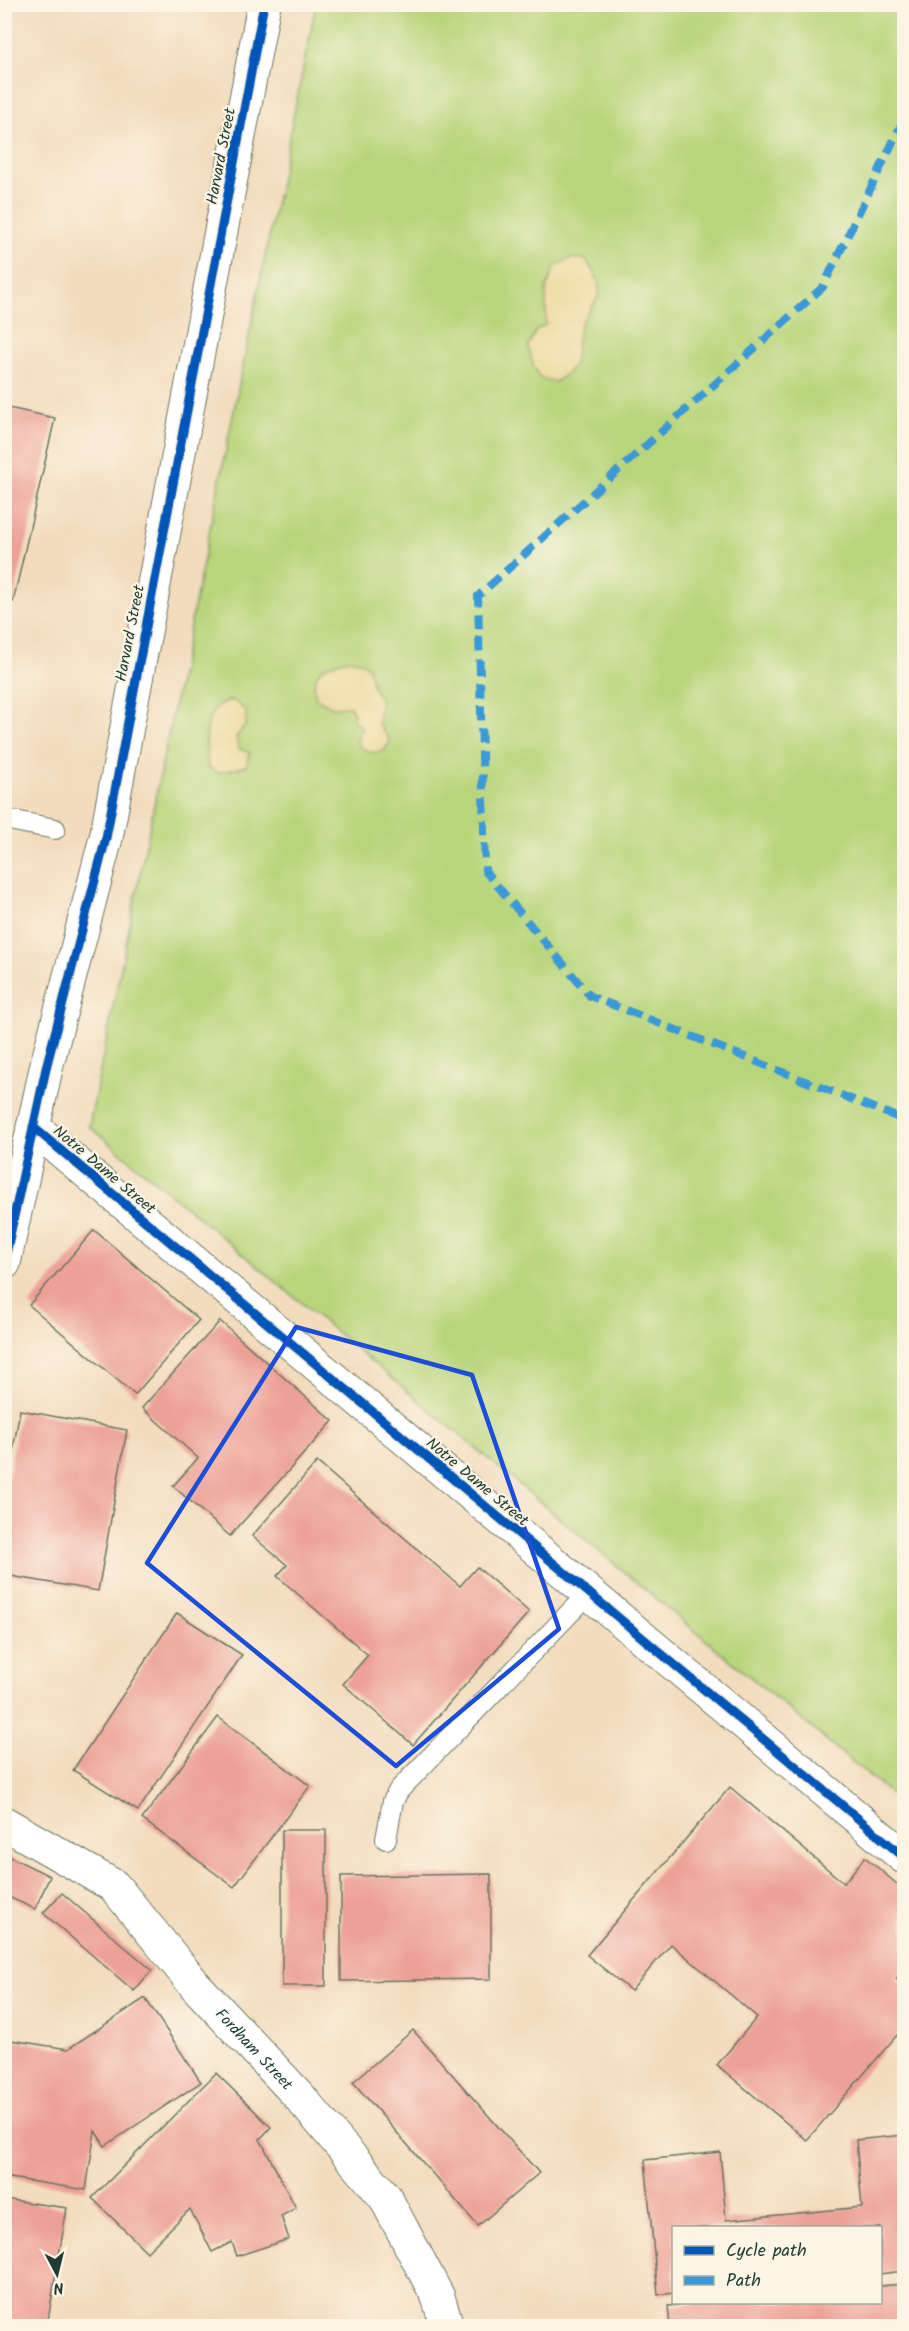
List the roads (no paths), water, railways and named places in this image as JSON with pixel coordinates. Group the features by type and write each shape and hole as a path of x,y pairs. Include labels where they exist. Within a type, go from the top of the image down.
{"street":[{"name":"Harvard Street","path":"4,1263 33,1127 106,838 264,4"},
{"name":"Notre Dame Street","path":"33,1127 904,1857"},
{"name":"Fordham Street","path":"4,1823 114,1886 195,1985 298,2095 385,2198 438,2297 447,2326"}],"lane":[{"path":"4,819 55,830"},
{"path":"386,1839 393,1801 399,1790 590,1593"}]}
